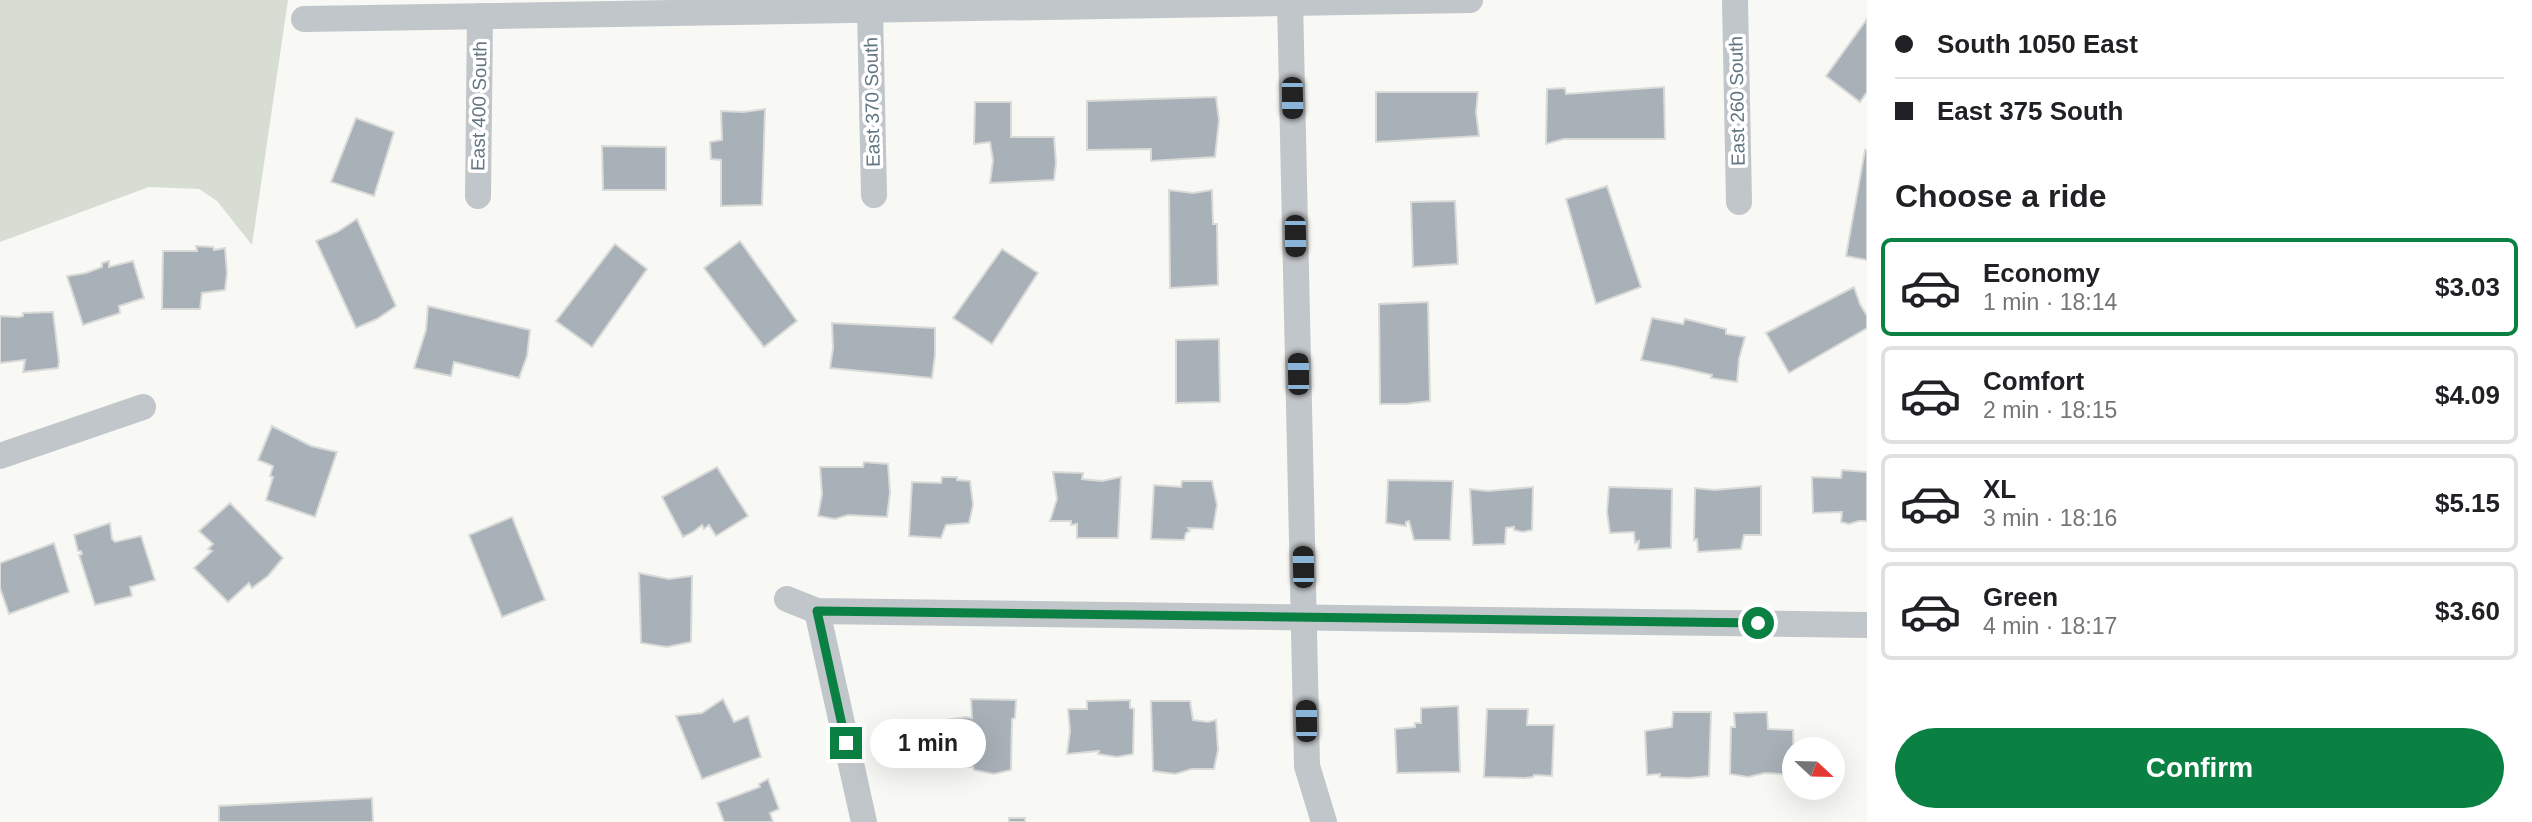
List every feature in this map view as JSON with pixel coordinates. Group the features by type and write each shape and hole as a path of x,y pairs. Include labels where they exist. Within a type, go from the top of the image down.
{"street":[{"path":"304,19 1470,0"},
{"name":"East 260 South","path":"1735,0 1738,202"},
{"path":"1290,2 1307,766 1324,822"},
{"name":"East 370 South","path":"870,10 874,194"},
{"name":"East 400 South","path":"478,196 481,16"},
{"path":"0,456 143,407"},
{"path":"787,599 817,611 1867,625"},
{"path":"817,611 864,822"}],"shaded area":[{"path":"0,0 288,0 252,245 217,201 199,189 149,187 0,242"}],"building":[{"path":"1867,19 1867,92 1860,102 1826,76"},
{"path":"1664,87 1665,139 1564,139 1546,144 1547,89 1565,88 1566,94"},
{"path":"1376,92 1478,92 1476,112 1479,136 1376,142"},
{"path":"1216,97 1219,120 1215,157 1151,161 1151,149 1087,150 1087,101"},
{"path":"975,102 1011,102 1011,137 1054,137 1054,180 990,183 993,160 990,142 974,144"},
{"path":"765,109 762,205 721,206 721,160 711,159 710,142 722,140 721,111"},
{"path":"356,118 394,132 374,196 331,182"},
{"path":"602,146 666,147 666,190 603,190"},
{"path":"1865,150 1867,151 1867,260 1846,256"},
{"path":"1607,186 1641,287 1596,304 1566,199"},
{"path":"1169,190 1193,193 1212,190 1213,224 1217,224 1218,285 1170,288"},
{"path":"1455,201 1458,264 1413,267 1411,202"},
{"path":"357,219 396,306 377,319 356,328 316,241"},
{"path":"740,241 797,321 764,347 704,268"},
{"path":"615,244 647,269 592,347 556,321"},
{"path":"196,246 213,247 214,250 225,248 225,290 202,293 200,309 162,309 163,251 197,251"},
{"path":"1002,249 1038,273 992,344 953,318"},
{"path":"109,261 109,267 133,261 144,298 119,306 120,313 83,325 67,276 86,273"},
{"path":"1854,287 1867,316 1867,328 1789,373 1766,333"},
{"path":"1428,302 1430,401 1380,404 1379,304"},
{"path":"428,306 530,330 527,356 519,378 454,362 451,376 414,368 426,330"},
{"path":"53,312 58,368 23,372 25,360 0,363 0,316 19,317 23,316 23,313"},
{"path":"1652,318 1683,324 1685,319 1726,329 1726,334 1745,337 1737,382 1641,360"},
{"path":"832,323 935,328 932,378 830,368 833,348"},
{"path":"1219,339 1220,402 1176,403 1176,340"},
{"path":"272,426 311,446 337,452 315,517 266,500 273,477 270,476 273,466 258,460"},
{"path":"864,462 888,464 890,493 887,517 848,515 835,519 818,516 822,494 820,467 863,467"},
{"path":"717,467 748,516 716,536 709,525 704,529 702,525 683,537 662,497"},
{"path":"1842,470 1867,472 1867,521 1849,524 1841,522 1842,512 1813,513 1812,477 1841,478"},
{"path":"1053,472 1083,473 1082,479 1102,481 1121,477 1118,538 1077,538 1077,524 1071,525 1071,521 1050,521 1057,499"},
{"path":"942,477 957,477 957,480 970,481 973,505 969,523 946,525 941,538 909,536 912,482 941,483"},
{"path":"1388,480 1453,481 1450,540 1414,540 1409,521 1406,526 1386,523"},
{"path":"1182,481 1212,481 1217,505 1213,529 1188,528 1190,531 1186,533 1184,540 1151,539 1154,485 1181,487"},
{"path":"1761,486 1761,535 1744,535 1741,549 1698,552 1697,539 1694,540 1695,488 1714,490"},
{"path":"1533,487 1532,530 1523,532 1514,530 1514,527 1506,528 1505,544 1473,545 1470,489 1488,491"},
{"path":"1609,487 1672,489 1671,548 1638,550 1639,541 1635,543 1634,532 1610,533 1607,512"},
{"path":"230,503 283,558 268,576 252,588 249,583 228,602 194,568 212,551 208,549 213,544 199,531"},
{"path":"512,517 545,600 502,617 469,535"},
{"path":"110,523 112,539 115,542 141,536 155,580 130,587 132,596 95,605 79,555 82,554 78,551 74,535"},
{"path":"54,543 69,592 9,614 0,588 0,563"},
{"path":"639,573 669,579 692,576 691,642 667,647 641,643"},
{"path":"723,699 734,722 748,716 761,757 702,779 676,716 702,713"},
{"path":"971,699 1016,700 1015,718 1012,719 1011,770 994,774 974,770 973,767 944,766 948,746 944,720 972,718"},
{"path":"1130,700 1130,708 1134,709 1133,754 1117,757 1098,754 1099,751 1067,754 1070,731 1068,709 1087,709 1087,701"},
{"path":"1151,701 1190,701 1193,720 1216,720 1218,750 1214,769 1192,769 1175,774 1153,771"},
{"path":"1458,706 1460,772 1397,773 1395,729 1415,727 1415,723 1421,723 1421,708"},
{"path":"1487,709 1528,709 1527,725 1554,725 1552,776 1484,777"},
{"path":"1673,712 1711,712 1709,776 1689,778 1647,775 1645,731 1672,727"},
{"path":"1767,712 1768,729 1793,730 1793,737 1782,737 1782,774 1765,773 1748,777 1730,774 1734,713"},
{"path":"768,779 779,809 770,813 773,822 724,822 717,803 760,787 759,784"},
{"path":"372,798 373,822 219,822 219,806"},
{"path":"1009,818 1025,818 1025,822 1009,822"}],"route":[{"path":"846,743 817,611 1758,623"}]}
